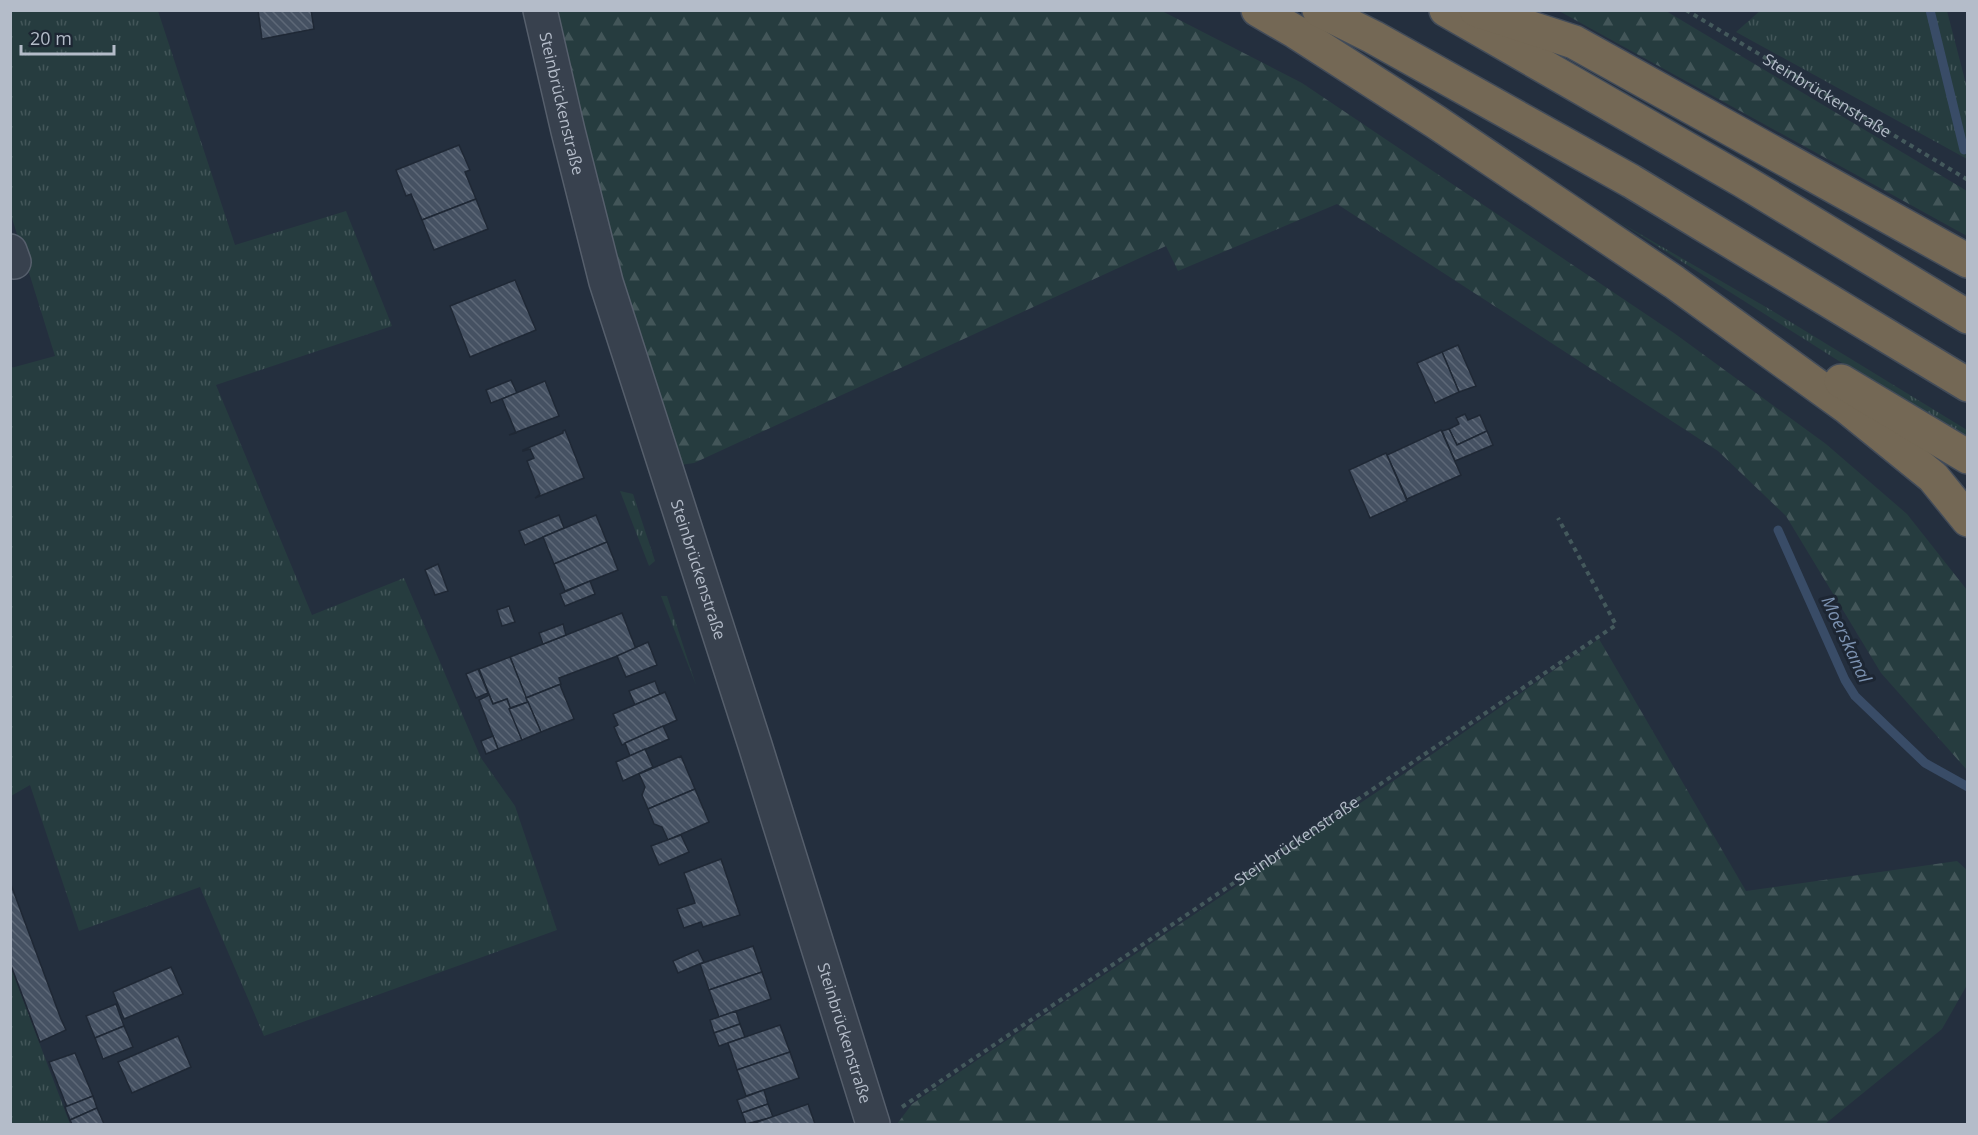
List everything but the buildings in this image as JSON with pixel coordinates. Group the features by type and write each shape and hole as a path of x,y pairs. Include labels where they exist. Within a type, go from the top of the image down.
{"highway":[{"path":"1258,10 1436,122 1674,282 1865,422 1933,477 1968,520"},
{"path":"1319,10 1373,37 1631,181 1968,385"},
{"path":"1446,10 1733,175 1968,317"},
{"path":"1476,10 1574,42 1968,261"},
{"path":"1674,282 1968,457"}],"street":[{"name":"Steinbrückenstraße","path":"540,10 606,282 755,745 885,1118"}],"path":[{"name":"Steinbrückenstraße","path":"1686,10 1968,180"},
{"name":"Steinbrückenstraße","path":"885,1118 1616,625 1558,518"}],"green space":[{"path":"1761,10 1947,11 1967,88 1967,159 1736,32"},
{"path":"10,11 158,11 235,245 346,211 392,326 216,385 312,615 404,578 481,758 515,806 557,930 264,1036 200,887 79,931 30,785 11,796 11,368 55,356 11,215"},
{"path":"556,11 1162,11 1302,83 1674,333 1826,444 1907,514 1967,590 1967,770 1881,673 1786,516 1718,451 1337,204 1178,271 1166,246 694,463 680,465 616,261"},
{"path":"1559,11 1666,11 1967,191 1967,236"},
{"path":"1616,220 1771,310 1967,430 1967,442"},
{"path":"620,491 633,494 655,561 649,566"},
{"path":"661,596 667,596 696,685"},
{"path":"1599,639 1746,891 1957,861 1967,870 1967,985 1942,1029 1825,1124 897,1124 912,1104 1405,773"},
{"path":"11,968 70,1124 11,1124"}],"waterway":[{"name":"Moerskanal","path":"1930,10 1964,150"},
{"name":"Moerskanal","path":"1778,530 1845,680 1855,696 1925,763 1968,787"}]}
